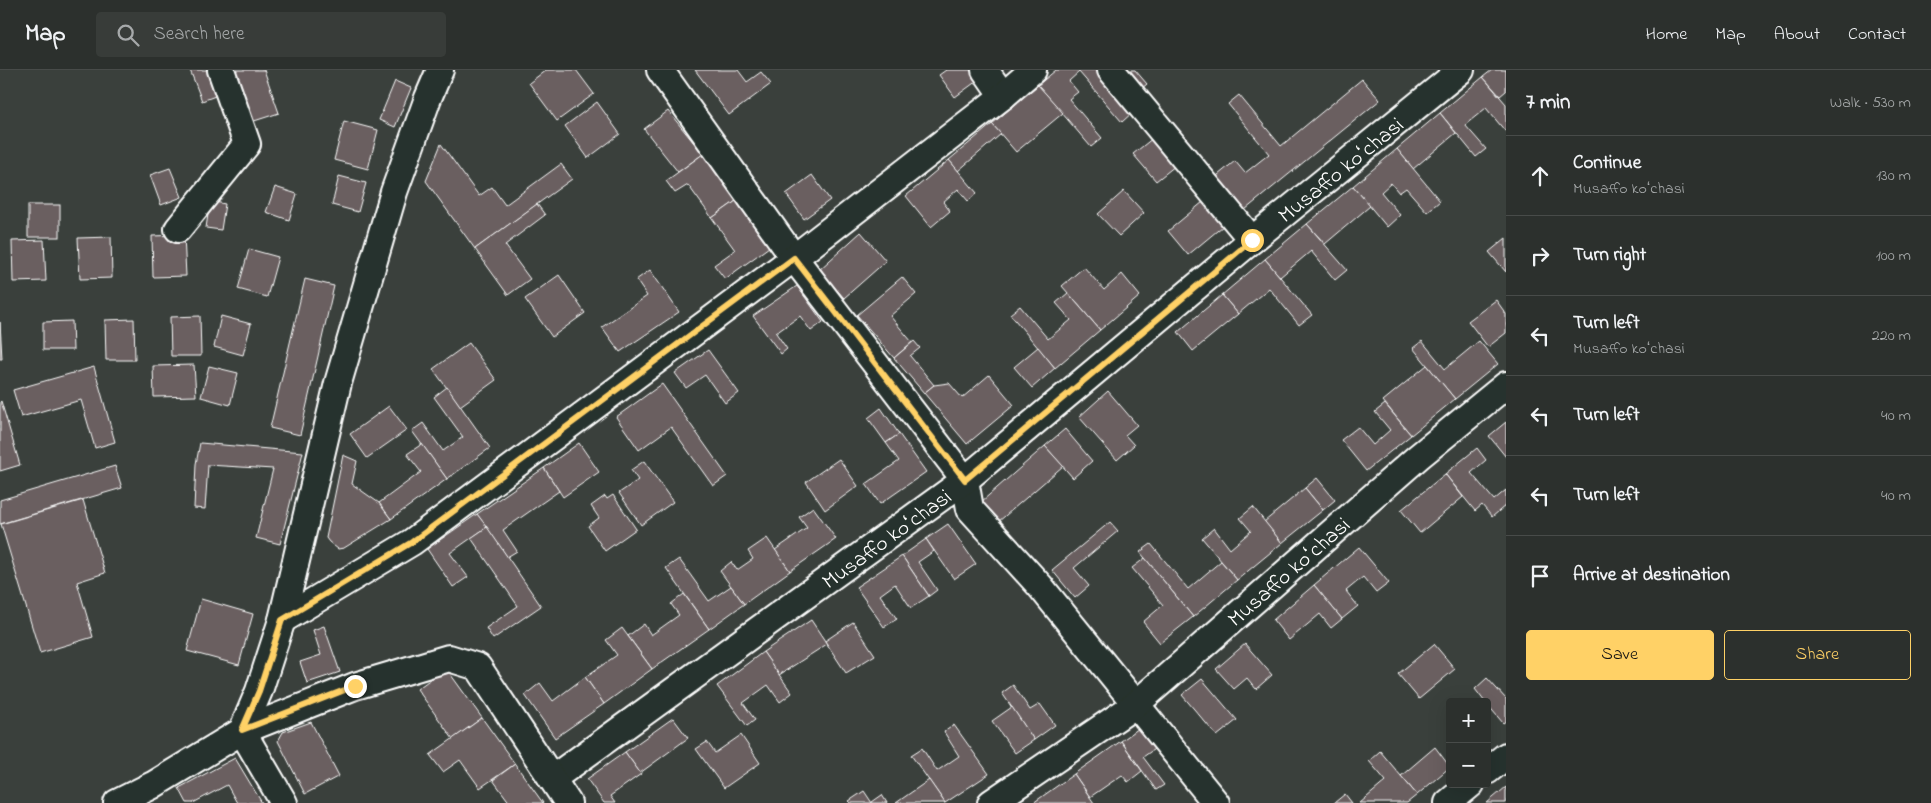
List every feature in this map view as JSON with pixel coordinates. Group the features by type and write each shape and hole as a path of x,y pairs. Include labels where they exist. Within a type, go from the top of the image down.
{"street":[{"path":"178,229 247,144 221,70"},
{"path":"242,730 259,691 282,620 341,374 394,192 440,70"},
{"path":"660,70 794,258 965,480 970,509 1040,586 1216,803"},
{"path":"985,70 1003,96"},
{"path":"282,620 412,542 794,258 1003,96 1033,70"},
{"path":"1111,70 1252,240"},
{"name":"Musaffo koʻchasi","path":"552,779 965,480 1252,240 1461,70"},
{"name":"Musaffo koʻchasi","path":"991,803 1135,705 1418,457 1506,385"},
{"path":"117,803 153,784 242,730 355,686 449,658 478,667 568,803"},
{"path":"242,730 284,803"},
{"path":"1491,768 1506,756"},
{"path":"1448,803 1466,788"}],"building":[{"path":"190,70 209,70 218,95 202,101"},
{"path":"230,70 264,70 279,113 248,123"},
{"path":"546,70 576,70 594,94 557,121 529,83"},
{"path":"695,70 738,70 747,82 761,72 771,84 729,115"},
{"path":"946,70 975,70 981,78 955,97 939,75"},
{"path":"1056,70 1100,70 1134,111 1122,122 1079,72 1069,81 1078,92 1069,99 1102,138 1091,147 1038,85"},
{"path":"1115,70 1135,70 1147,84 1135,94"},
{"path":"1492,70 1506,70 1506,91 1500,96 1483,77"},
{"path":"1483,77 1506,104 1506,132 1486,108 1465,125 1486,149 1476,157 1440,113"},
{"path":"1362,79 1380,100 1240,214 1212,180 1235,161 1245,173 1269,154 1228,104 1239,95 1281,146"},
{"path":"395,81 411,88 395,127 379,120"},
{"path":"1038,85 1063,113 1016,152 992,124"},
{"path":"597,102 620,134 588,158 565,126"},
{"path":"668,111 703,154 678,172 644,129"},
{"path":"1440,113 1456,133 1413,169 1397,149"},
{"path":"344,121 378,130 368,169 334,160"},
{"path":"992,124 1001,134 958,171 949,160"},
{"path":"1158,134 1180,162 1156,181 1133,154"},
{"path":"441,144 479,196 492,187 505,205 561,164 572,179 475,249 426,181"},
{"path":"1397,149 1440,201 1427,212 1406,188 1399,193 1391,183 1381,192 1400,215 1387,227 1353,186"},
{"path":"703,154 736,201 712,218 688,185 675,193 666,181"},
{"path":"949,160 977,193 968,201 958,189 943,202 950,211 931,227 906,196"},
{"path":"170,168 182,197 161,205 150,175"},
{"path":"812,175 830,200 804,219 786,194"},
{"path":"339,176 366,183 358,212 332,205"},
{"path":"1353,186 1370,206 1325,244 1307,224"},
{"path":"275,187 297,194 289,220 266,212"},
{"path":"1124,191 1144,213 1119,236 1098,214"},
{"path":"1209,197 1229,221 1188,255 1168,231"},
{"path":"210,201 225,204 221,230 206,228"},
{"path":"736,201 769,247 725,279 714,265 735,250 712,218"},
{"path":"537,204 545,215 505,245 530,279 508,295 475,249"},
{"path":"28,205 60,205 60,237 28,237"},
{"path":"1307,224 1347,270 1335,280 1311,251 1280,277 1265,259"},
{"path":"861,232 886,261 844,298 819,270"},
{"path":"184,235 186,276 153,277 152,236"},
{"path":"111,237 112,278 80,279 78,238"},
{"path":"1506,238 1506,272 1489,252"},
{"path":"44,240 46,281 13,282 12,241"},
{"path":"249,249 278,257 267,297 238,289"},
{"path":"1265,259 1312,315 1299,325 1269,288 1238,314 1222,295"},
{"path":"1084,267 1104,290 1122,274 1140,296 1100,330 1062,286"},
{"path":"650,270 679,312 620,352 602,327 647,296 636,280"},
{"path":"559,275 585,313 552,337 525,299"},
{"path":"902,277 916,294 890,316 912,342 894,358 857,315"},
{"path":"305,279 334,286 300,435 270,428"},
{"path":"797,286 823,322 811,331 800,316 776,333 787,349 781,354 753,316"},
{"path":"1068,293 1100,330 1055,368 1010,314 1020,306 1048,339 1071,320 1056,303"},
{"path":"1222,295 1238,314 1193,351 1178,332"},
{"path":"1496,300 1506,314 1506,333 1488,347 1468,321"},
{"path":"200,316 201,356 171,356 170,317"},
{"path":"221,316 251,324 243,355 214,347"},
{"path":"134,319 135,360 106,360 105,320"},
{"path":"72,321 73,350 43,350 43,322"},
{"path":"0,322 2,359 0,359"},
{"path":"914,341 920,348 910,356 934,385 924,393 894,358"},
{"path":"1422,341 1445,369 1479,341 1498,364 1455,399 1413,348"},
{"path":"469,343 496,380 460,406 433,369"},
{"path":"1038,347 1055,368 1032,388 1014,367"},
{"path":"708,350 739,393 725,403 705,375 686,388 675,373"},
{"path":"194,365 196,396 154,397 153,366"},
{"path":"1427,365 1455,399 1411,435 1383,401"},
{"path":"209,366 238,373 230,405 201,397"},
{"path":"94,367 115,442 95,448 81,400 21,417 13,390"},
{"path":"989,375 1014,405 967,444 924,393 934,385 949,383 962,398"},
{"path":"662,384 727,476 713,486 671,427 639,450 616,417"},
{"path":"447,387 490,448 447,479 412,431 423,423 443,451 463,437 434,397"},
{"path":"1108,391 1137,425 1125,435 1134,445 1117,460 1079,417"},
{"path":"0,402 20,465 0,471"},
{"path":"1385,404 1411,435 1366,471 1341,440 1358,427 1373,445 1390,430 1375,412"},
{"path":"389,406 407,430 367,458 350,434"},
{"path":"881,408 899,434 886,443 868,418"},
{"path":"1506,422 1506,457 1489,436"},
{"path":"1065,429 1092,461 1073,478 1045,446"},
{"path":"899,434 926,472 880,504 866,484 899,461 886,443"},
{"path":"200,443 303,452 280,544 256,538 273,469 208,465 205,509 194,508 196,464"},
{"path":"579,443 599,472 563,497 544,468"},
{"path":"422,444 447,479 391,519 379,503 421,472 407,454"},
{"path":"1045,446 1063,466 998,522 981,502"},
{"path":"1477,448 1486,460 1471,473 1494,500 1506,490 1506,505 1492,517 1482,505 1475,511 1445,474"},
{"path":"343,455 357,461 352,484 379,503 391,519 344,548 338,549 326,538"},
{"path":"839,459 858,486 825,510 806,482"},
{"path":"644,461 673,502 641,525 619,493 638,480 631,470"},
{"path":"115,466 122,488 0,524 0,500"},
{"path":"544,468 559,491 503,530 517,551 507,557 477,514"},
{"path":"1445,474 1463,497 1420,533 1401,510"},
{"path":"1317,478 1335,500 1323,510 1305,488"},
{"path":"1305,488 1323,510 1282,543 1264,522"},
{"path":"613,495 636,529 605,551 588,526 599,518 591,506 605,496 607,499"},
{"path":"83,500 105,573 77,582 93,637 40,653 1,524"},
{"path":"813,507 836,539 790,571 775,550 807,528 799,517"},
{"path":"1253,507 1282,543 1237,580 1202,538 1214,528 1230,549 1251,531 1240,518"},
{"path":"477,514 487,527 450,553 468,577 453,587 427,549"},
{"path":"1110,522 1118,531 1074,568 1089,586 1075,598 1052,570"},
{"path":"948,524 976,564 954,579 926,539"},
{"path":"487,527 541,606 493,639 486,628 518,606 471,538"},
{"path":"767,538 790,571 744,604 720,571 731,562 737,570 753,559 748,551"},
{"path":"926,539 934,551 918,562 937,590 929,596 902,556"},
{"path":"1151,544 1188,589 1221,561 1237,580 1193,617 1140,552"},
{"path":"1359,547 1389,583 1376,593 1363,577 1346,591 1358,606 1342,619 1314,585"},
{"path":"902,556 929,596 911,608 895,584 880,595 897,619 884,627 856,587"},
{"path":"1145,558 1193,617 1160,643 1143,622 1163,605 1132,568"},
{"path":"679,559 709,601 731,586 744,604 709,629 666,568"},
{"path":"1314,585 1342,619 1331,628 1320,614 1289,640 1273,620"},
{"path":"684,594 709,629 652,669 628,636 644,624 651,635 679,615 671,604"},
{"path":"201,599 253,614 239,665 187,651"},
{"path":"811,620 827,644 779,675 763,652"},
{"path":"853,622 875,655 846,673 825,641"},
{"path":"324,626 340,672 307,683 300,662 321,655 313,630"},
{"path":"622,628 652,669 604,704 585,677 617,655 606,640"},
{"path":"1245,644 1272,675 1256,689 1247,678 1234,689 1216,669"},
{"path":"1434,644 1455,669 1419,699 1398,674"},
{"path":"763,652 792,693 780,702 768,685 743,703 755,720 747,726 717,686"},
{"path":"446,668 482,718 453,739 417,689"},
{"path":"585,677 604,704 555,738 525,695 540,683 553,701"},
{"path":"1487,678 1506,699 1506,721 1503,723 1491,709 1491,698 1482,698 1475,689"},
{"path":"1202,679 1237,720 1217,736 1182,695"},
{"path":"1013,685 1030,710 1040,704 1055,725 1034,740 1002,693"},
{"path":"1012,707 1034,740 1015,753 992,721"},
{"path":"482,718 515,764 480,788 460,760 443,772 430,755"},
{"path":"673,718 688,738 640,773 625,752"},
{"path":"311,722 339,776 305,794 278,741 283,732"},
{"path":"954,725 989,774 945,803 911,755 922,748 937,771 959,756 944,732"},
{"path":"1142,726 1157,747 1143,757 1164,785 1156,790 1121,741"},
{"path":"741,735 760,763 724,788 696,749 707,742 715,753"},
{"path":"1121,741 1142,771 1128,782 1122,775 1090,797 1074,774"},
{"path":"1435,747 1446,762 1446,770 1417,795 1401,776"},
{"path":"1380,751 1417,795 1407,803 1360,803 1386,781 1369,761"},
{"path":"625,752 641,774 610,796 615,803 604,803 587,779"},
{"path":"235,758 262,803 237,803 227,785 193,803 187,803 179,788"},
{"path":"515,764 543,803 510,803 493,780"},
{"path":"1074,774 1094,803 1033,803"},
{"path":"929,780 945,803 896,803"},
{"path":"1506,787 1506,803 1487,803"},
{"path":"864,791 872,803 851,803 849,801"},
{"path":"1345,794 1352,803 1334,803"},
{"path":"882,795 887,803 872,803 872,802"}],"route":[{"path":"355,686 242,730 259,691 282,620 412,542 794,258 965,480 1252,240"}]}
